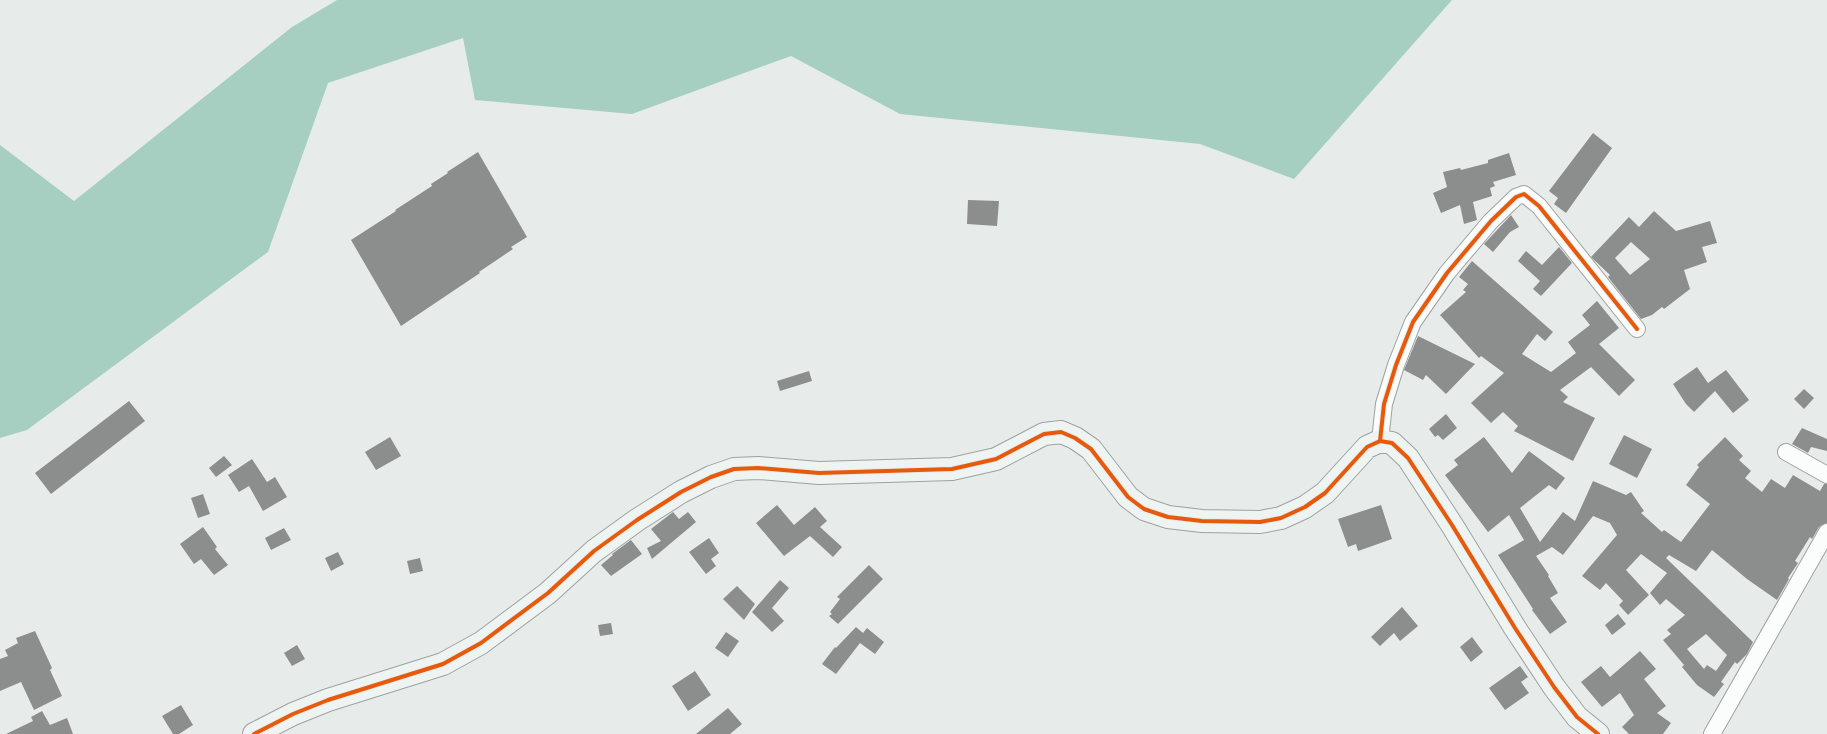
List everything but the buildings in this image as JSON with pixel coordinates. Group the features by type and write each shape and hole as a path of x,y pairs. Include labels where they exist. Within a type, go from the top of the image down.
{"street":[{"path":"1380,441 1384,404 1396,365 1413,322 1447,272 1491,221 1516,196 1524,194 1539,206 1637,329"},
{"path":"254,734 293,714 328,700 443,664 481,643 511,623 548,593 594,551 637,520 681,492 711,477 734,470 758,468 819,473 952,469 996,459 1044,434 1060,432 1075,438 1092,449 1128,497 1144,509 1168,517 1202,521 1260,522 1281,518 1305,507 1326,493 1367,447 1380,441 1392,443 1408,458 1554,687 1577,717 1598,734"},
{"path":"1786,452 1827,475"},
{"path":"1712,734 1827,532"}],"green space":[{"path":"337,0 1452,0 1294,179 1200,144 900,114 791,56 632,114 475,100 463,38 328,83 268,252 27,430 0,438 0,145 74,201 292,27"}],"cycle path":[{"path":"1380,441 1384,404 1396,365 1413,322 1447,273 1491,221 1516,197 1524,194 1539,206 1637,329"},
{"path":"254,734 293,714 328,700 443,664 481,643 548,593 594,551 637,520 681,492 711,477 734,469 758,468 819,473 952,469 996,459 1044,434 1061,432 1075,438 1091,449 1128,497 1144,509 1168,517 1202,521 1260,522 1281,518 1305,507 1325,493 1367,447 1380,441 1392,443 1408,458 1554,687 1577,717 1598,734"}]}
